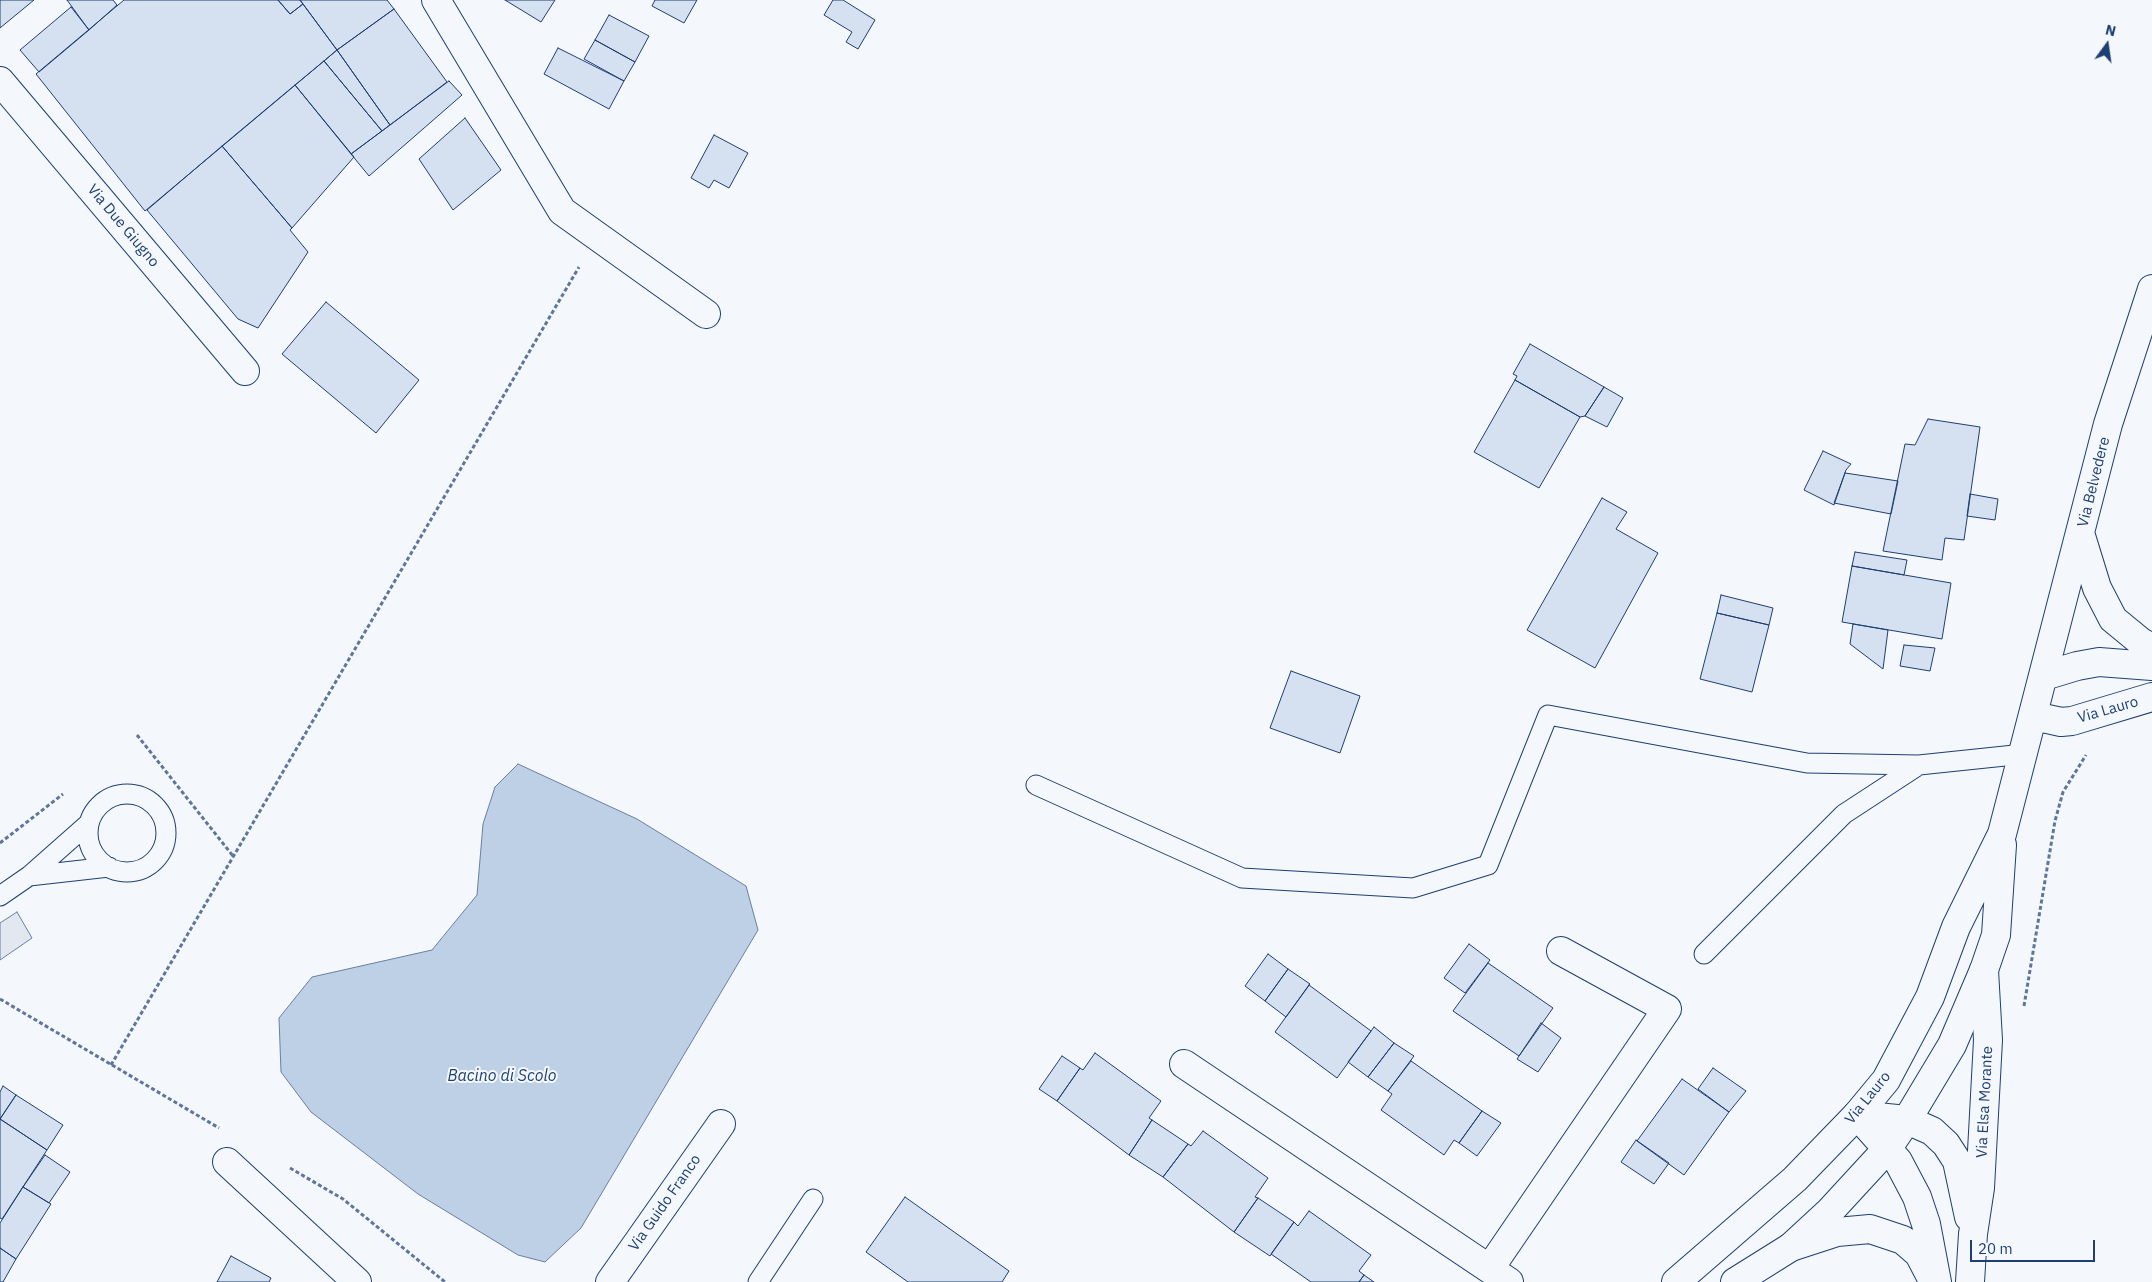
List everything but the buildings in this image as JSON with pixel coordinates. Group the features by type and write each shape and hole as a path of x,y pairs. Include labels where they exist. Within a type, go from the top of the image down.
{"street":[{"path":"436,0 562,211 706,314"},
{"name":"Via Due Giugno","path":"0,81 245,371"},
{"name":"Via Belvedere","path":"2044,676 2108,424 2152,289"},
{"path":"2081,536 2097,588 2113,619 2141,642 2152,648"},
{"path":"2044,676 2077,666 2099,662 2152,666"},
{"name":"Via Lauro","path":"1676,1282 1795,1179 1857,1115 1886,1080 1926,1005 1956,927 2002,834 2044,676"},
{"name":"Via Lauro","path":"2034,716 2061,722 2072,721 2152,697"},
{"name":"Via Lauro","path":"1735,1282 1791,1246 1830,1211 1888,1148 1952,1045 1984,970 1996,935 2002,834"},
{"path":"1184,1064 1499,1275 1667,1009 1561,951"},
{"name":"Via Elsa Morante","path":"1970,1282 1972,1234 1980,1188 1988,1040 1984,970"},
{"path":"1857,1115 1898,1161 1917,1197 1926,1224 1935,1282"},
{"name":"Via Elsa Morante","path":"1857,1115 1907,1120 1932,1131 1946,1144 1957,1161 1972,1234"},
{"name":"Via Guido Franco","path":"610,1282 721,1124"},
{"path":"227,1162 357,1282"},
{"path":"1791,1246 1837,1232 1870,1229 1903,1240 1919,1254 1935,1282"}],"lane":[{"path":"1036,785 1242,878 1413,888 1488,865 1548,715 1807,763 1919,765 2024,754"},
{"path":"1704,954 1844,814 1919,765"},
{"path":"29,876 108,867 135,872 147,867 157,858 164,847 166,833 164,821 159,810 150,801 139,795 126,793 103,802 94,811 89,823 88,836 91,848 98,859 108,867"},
{"path":"0,896 29,876 89,823"},
{"path":"758,1282 813,1199"}],"path":[{"path":"111,1065 597,237"},
{"path":"137,735 233,856"},
{"path":"2055,821 2063,792 2088,752"},
{"path":"0,843 63,794"}],"shaded area":[{"path":"17,912 32,938 0,960 0,923"}],"water":[{"name":"Bacino di Scolo","path":"518,764 637,819 746,886 758,930 581,1228 545,1262 518,1255 418,1194 311,1112 281,1072 279,1018 312,977 432,950 477,895 483,824 495,787"}]}
